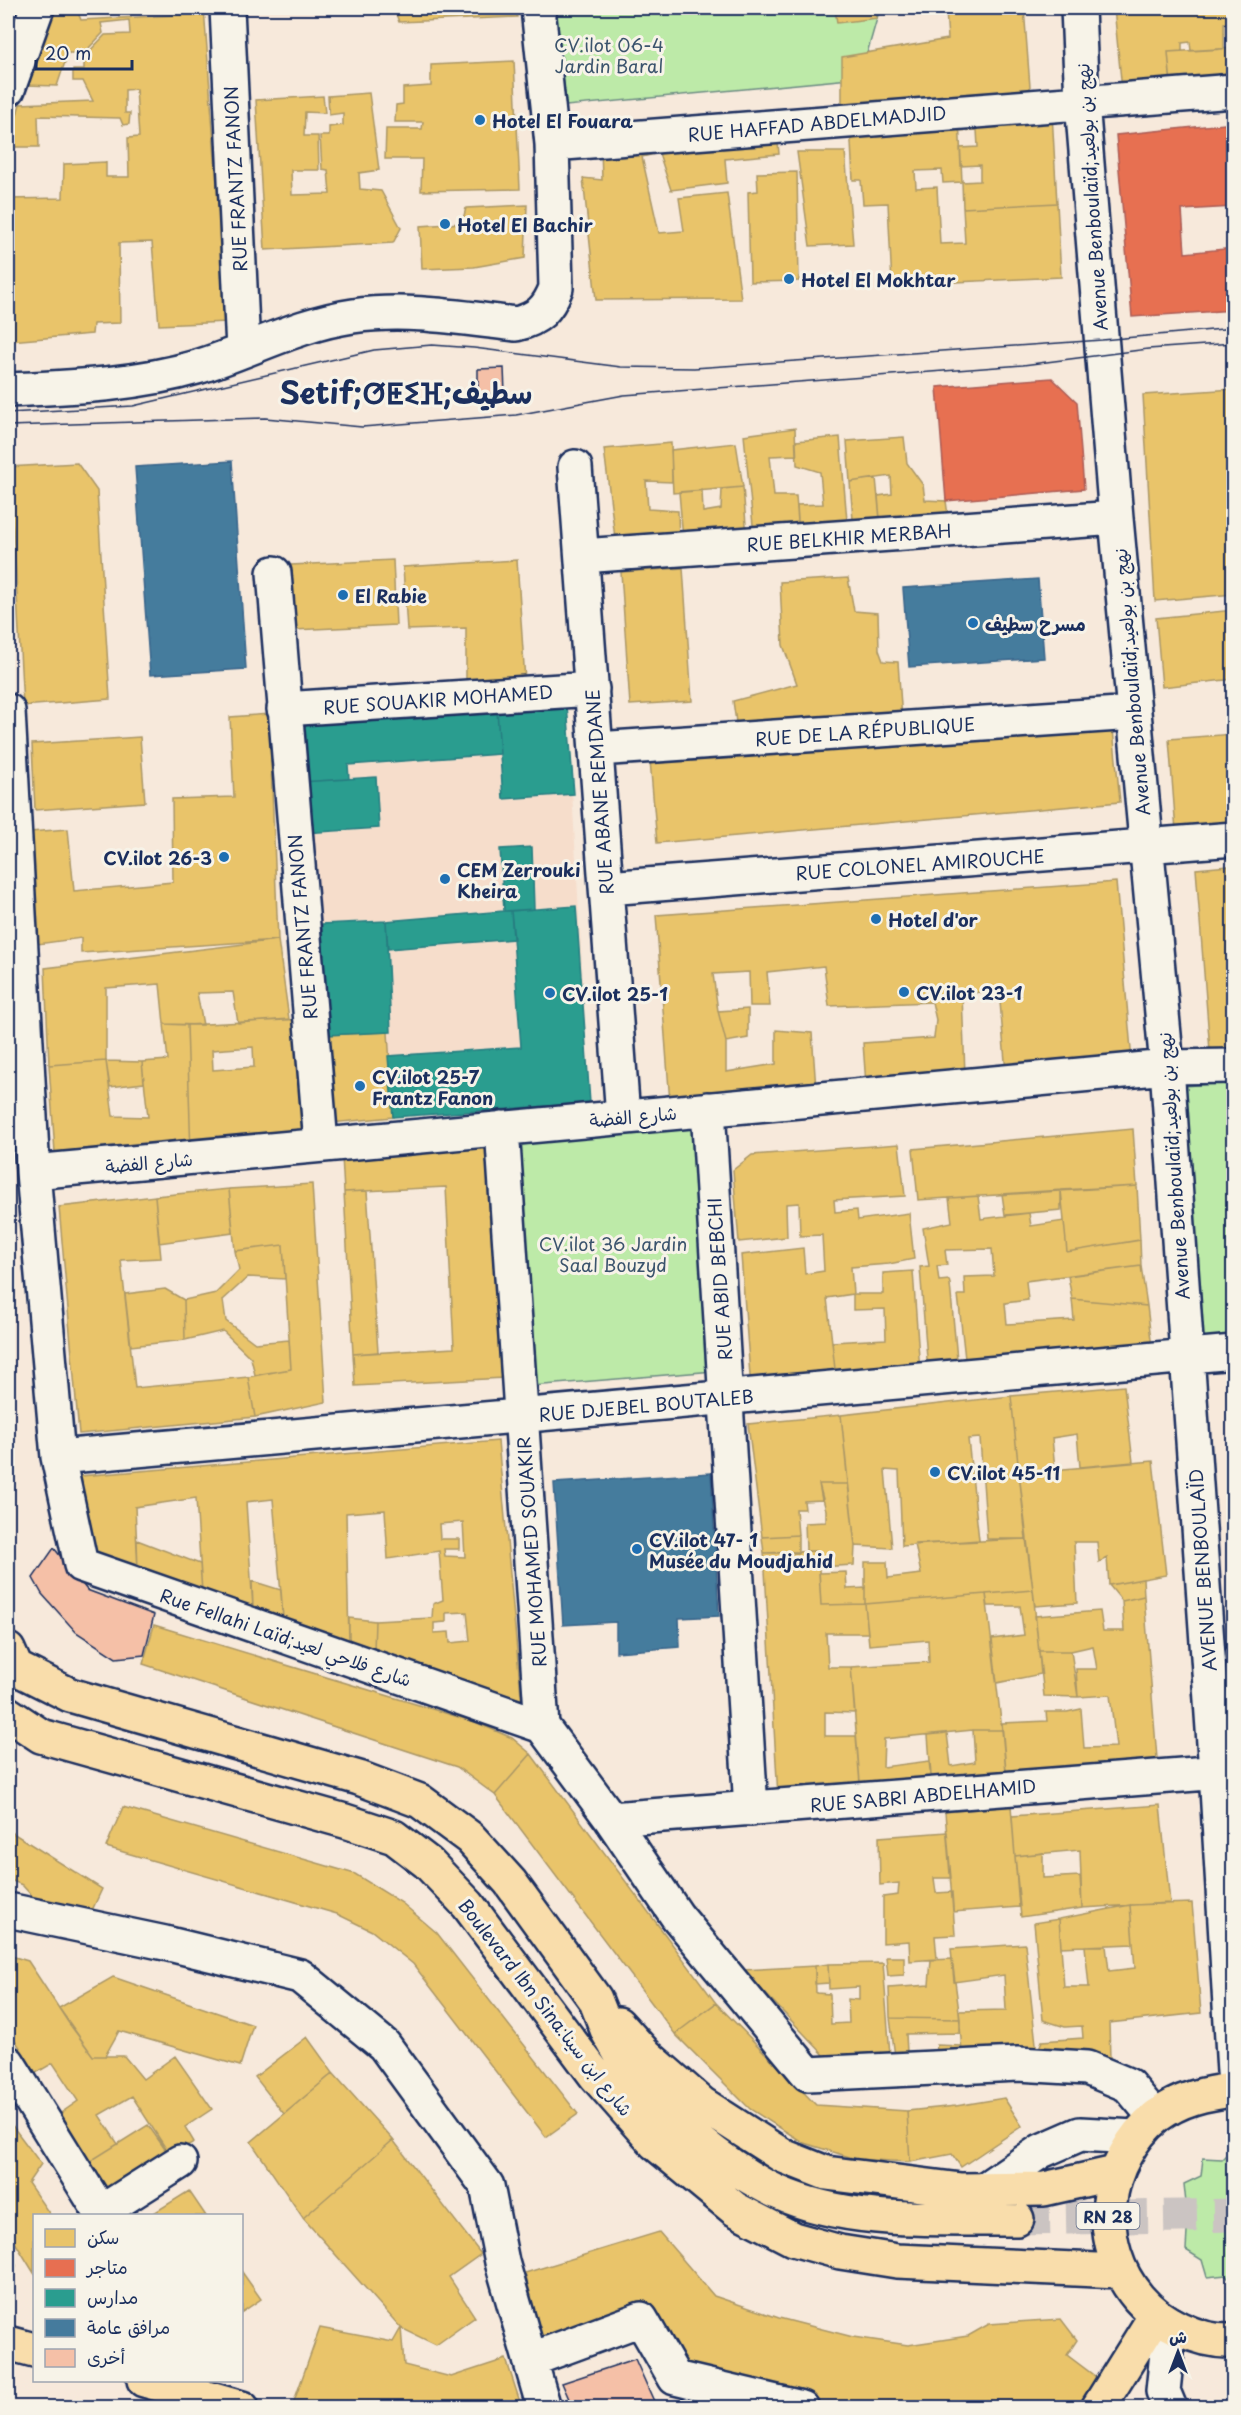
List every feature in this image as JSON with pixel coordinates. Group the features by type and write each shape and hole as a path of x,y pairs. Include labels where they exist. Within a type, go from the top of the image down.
{"main road":[{"name":"Boulevard Ibn Sina:شارع ابن سينا","path":"8,1650 16,1668 70,1695 359,1778 420,1802 470,1838 510,1882 595,1999 608,2032 640,2088"},
{"name":"Boulevard Ibn Sina:شارع ابن سينا","path":"8,1714 41,1736 345,1821 394,1837 428,1863 468,1905 596,2076 655,2143 735,2209 793,2239 840,2252 897,2261 1119,2271"},
{"path":"595,1999 646,2056 702,2104 783,2156 826,2173 961,2190 1044,2189 1115,2173"},
{"path":"549,2016 600,2052 722,2159 777,2192 831,2210 897,2217 1017,2219"},
{"name":"RN 28","path":"1233,2090 1206,2093 1179,2102 1145,2127 1115,2173 1108,2205 1109,2238 1119,2271 1136,2295 1163,2320 1197,2337 1233,2341"},
{"path":"1098,2408 1163,2320"},
{"path":"8,2343 33,2350"},
{"path":"153,2382 234,2400"}],"street":[{"path":"8,89 37,8"},
{"name":"RUE FRANTZ FANON","path":"227,8 243,350"},
{"path":"8,390 130,382 200,366 298,328 355,316 412,313 516,324 530,321 543,313 556,288 552,144 538,8"},
{"name":"Avenue Benboulaïd;نهج بن بولعيد","path":"1078,8 1082,102 1116,518 1167,1067 1187,1356"},
{"name":"RUE HAFFAD ABDELMADJID","path":"552,144 1233,91"},
{"name":"RUE ABANE REMDANE","path":"575,467 623,1117"},
{"name":"RUE BELKHIR MERBAH","path":"582,556 1116,518"},
{"name":"RUE FRANTZ FANON","path":"274,573 321,1144"},
{"name":"RUE SOUAKIR MOHAMED","path":"284,709 592,689"},
{"name":"Rue Fellahi Laïd;شارع فلاحي لعيد","path":"8,711 33,1172 58,1457 81,1565 542,1726"},
{"name":"RUE DE LA RÉPUBLIQUE","path":"597,749 1134,713"},
{"name":"RUE COLONEL AMIROUCHE","path":"607,888 1233,839"},
{"name":"شارع الفضة","path":"33,1172 1167,1067 1233,1066"},
{"name":"RUE ABID BEBCHI","path":"708,1108 751,1809"},
{"name":"RUE MOHAMED SOUAKIR","path":"502,1128 542,1726"},
{"name":"RUE DJEBEL BOUTALEB","path":"58,1457 1233,1352"},
{"name":"AVENUE BENBOULAÏD","path":"1187,1356 1225,1772 1233,2072"},
{"path":"542,1726 611,1819 677,1916 808,2074 1018,2064 1087,2068 1128,2085 1145,2127 1080,2134 1041,2151 985,2189"},
{"name":"RUE SABRI ABDELHAMID","path":"611,1819 1225,1772"},
{"path":"8,1910 165,1943 300,1976 384,2045 487,2186 502,2262 544,2408"},
{"path":"8,2063 102,2214 180,2162"},
{"path":"530,2360 641,2319 675,2378 802,2408"},
{"path":"1163,2320 1163,2391 1170,2408"}],"shaded area":[{"name":"CEM Zerrouki Kheira","path":"567,705 590,1103 393,1117 387,1032 326,1035 322,924 304,833 297,724"}],"green space":[{"name":"CV.ilot 06-4 Jardin Baral","path":"556,8 880,8 860,78 566,106"},
{"path":"1233,1082 1233,1336 1203,1338 1184,1086"},
{"name":"CV.ilot 36 Jardin Saal Bouzyd","path":"694,1121 714,1371 532,1386 511,1136"},
{"path":"1233,2148 1233,2195 1223,2210 1223,2220 1226,2229 1233,2237 1233,2282 1226,2275 1207,2277 1202,2260 1186,2250 1187,2232 1177,2218 1186,2203 1184,2184 1201,2176 1203,2158 1222,2159"}],"building: سكن":[{"path":"51,8 204,8 227,322 159,325 152,242 119,243 120,323 93,324 92,334 10,341 8,331 8,199 63,198 64,164 106,162 106,177 129,177 128,138 139,137 136,89 125,90 125,113 130,113 129,124 123,125 120,118 38,116 39,147 8,147 20,104 93,101 83,81 73,81 73,70 84,70 84,57 105,35 130,34 129,20 101,23 103,33 84,53 68,53 57,86 26,85"},
{"path":"78,8 215,8 215,13 81,20"},
{"path":"372,8 516,8 517,17 399,22 394,9"},
{"path":"835,8 875,8 877,18 837,23"},
{"path":"964,8 1024,8 1031,100 939,104 939,97 842,105 842,57 948,39 946,11"},
{"path":"1114,8 1234,8 1234,32 1233,22 1224,23 1224,49 1191,51 1190,42 1182,43 1182,51 1168,52 1171,87 1122,90"},
{"path":"1234,48 1234,79 1171,84 1168,52"},
{"path":"514,61 520,189 421,191 422,159 385,159 386,129 422,129 423,122 395,122 396,105 403,104 403,88 431,86 431,65"},
{"path":"369,93 379,170 359,173 360,189 381,191 401,228 393,243 265,250 256,100 323,96 325,113 305,112 304,136 318,136 319,170 291,170 292,195 330,194 328,170 322,169 320,136 329,136 329,127 343,125 343,113 329,115 328,96"},
{"path":"1052,113 1057,203 963,208 962,182 980,181 980,165 961,166 960,148 978,147 977,130 959,131 959,118"},
{"path":"959,118 962,182 943,183 942,170 915,171 916,188 937,187 940,244 965,243 963,208 1057,203 1061,277 892,285 888,203 863,204 861,180 853,180 850,123"},
{"path":"777,131 779,154 725,159 727,183 671,190 659,153 642,157 659,233 684,231 679,198 727,193 741,299 596,300 583,178 602,180 601,147"},
{"path":"797,152 845,152 853,244 810,246"},
{"path":"797,172 799,281 750,282 748,192 758,191 757,173"},
{"path":"527,205 525,258 474,267 422,269 420,226 462,223 466,208"},
{"path":"1234,389 1234,594 1155,601 1143,395"},
{"path":"795,428 796,455 770,456 774,496 796,496 799,535 754,535 744,435"},
{"path":"840,437 848,533 799,535 797,505 823,504 820,472 797,465 796,441"},
{"path":"904,437 907,463 923,485 925,500 946,501 949,523 881,530 878,496 892,494 891,476 850,482 847,441"},
{"path":"671,443 672,482 646,481 648,509 678,511 679,542 616,546 604,449"},
{"path":"736,443 743,487 673,493 671,450"},
{"path":"77,463 97,491 110,699 23,706 8,467"},
{"path":"876,478 881,530 854,532 850,482"},
{"path":"743,487 747,537 683,539 679,492 702,490 703,512 721,509 722,489"},
{"name":"El Rabie","path":"393,560 396,625 294,630 291,565"},
{"path":"517,560 525,681 466,687 466,628 407,630 403,567"},
{"path":"683,568 692,701 630,705 621,572"},
{"path":"848,578 854,611 878,613 879,650 883,661 898,662 902,720 737,729 733,701 797,684 783,645 780,582"},
{"path":"1234,610 1234,679 1162,687 1156,618"},
{"name":"CV.ilot 26-3","path":"269,714 278,940 81,953 81,938 38,944 30,832 68,829 74,891 173,882 172,799 234,797 230,717"},
{"path":"1112,719 1120,802 657,843 650,760"},
{"path":"1234,734 1230,778 1234,778 1234,827 1176,831 1169,739"},
{"path":"140,737 145,802 35,810 32,744"},
{"path":"1228,866 1234,919 1234,1063 1211,1064 1196,869"},
{"path":"1228,866 1234,866 1234,919"},
{"name":"CV.ilot 23-1","path":"1116,882 1132,1061 1006,1073 999,990 962,994 965,1075 866,1085 863,1043 934,1038 936,1020 932,1002 829,1006 824,966 767,972 770,1006 750,1006 749,972 713,974 718,1011 726,1042 726,1072 776,1064 776,1030 812,1033 816,1089 670,1103 656,915"},
{"path":"278,940 289,1019 238,1023 233,992 197,993 203,1025 164,1024 160,984 106,988 106,1061 49,1065 45,968"},
{"path":"748,1009 748,1038 726,1042 718,1011"},
{"path":"304,1019 321,1144 191,1155 187,1025","holes":["253,1047 254,1067 213,1070 212,1050"]},
{"path":"164,1024 187,1025 191,1155 56,1167 49,1065 106,1061 113,1116 148,1117 142,1062 168,1060"},
{"name":"CV.ilot 25-7 Frantz Fanon","path":"388,1032 393,1117 331,1123 326,1035"},
{"path":"106,1061 142,1062 144,1083 110,1087"},
{"path":"1133,1129 1137,1186 918,1200 913,1149"},
{"path":"899,1144 905,1196 834,1200 835,1212 857,1210 858,1220 909,1213 914,1259 889,1264 851,1267 853,1294 827,1298 836,1378 751,1389 741,1255 803,1248 805,1274 824,1271 822,1235 800,1236 799,1203 786,1204 787,1237 739,1242 733,1170 752,1155"},
{"path":"492,1148 504,1378 355,1386 353,1354 454,1348 446,1187 344,1192 342,1156"},
{"path":"312,1184 326,1402 255,1417 248,1377 291,1369 283,1245 235,1251 229,1189"},
{"path":"1137,1186 1140,1240 1067,1252 1061,1190"},
{"path":"229,1189 233,1233 159,1243 155,1196"},
{"path":"1061,1190 1061,1210 1005,1215 1002,1194"},
{"path":"367,1191 378,1352 353,1354 344,1192"},
{"path":"155,1196 161,1258 121,1260 135,1388 248,1377 255,1417 79,1434 59,1207"},
{"path":"978,1196 981,1219 1029,1213 1031,1226 1064,1221 1067,1252 1140,1240 1141,1266 1026,1281 1028,1300 1005,1303 1007,1324 1074,1320 1072,1299 1147,1306 1152,1348 966,1368 958,1295 965,1295 964,1277 994,1276 992,1249 945,1250 947,1265 937,1266 939,1281 949,1280 950,1284 958,1370 928,1372 920,1267 929,1266 923,1228 952,1222 949,1198"},
{"path":"283,1245 285,1279 248,1277 223,1300 226,1321 255,1343 289,1340 291,1369 255,1375 251,1358 223,1331 185,1340 184,1300 216,1293 239,1270 235,1251"},
{"path":"1141,1266 1147,1306 1072,1299 1068,1276"},
{"path":"913,1271 920,1372 836,1378 832,1342 886,1339 885,1309 853,1310 853,1294 883,1294 883,1273"},
{"path":"165,1289 184,1300 185,1340 131,1346 125,1294"},
{"path":"1124,1386 1133,1462 1080,1467 1077,1434 1052,1438 1055,1469 1019,1473 1011,1396"},
{"name":"CV.ilot 45-11","path":"1011,1396 1026,1539 987,1539 980,1438 968,1439 979,1540 902,1546 899,1471 885,1470 892,1548 855,1546 841,1415"},
{"path":"841,1415 848,1484 819,1484 822,1500 804,1501 805,1509 796,1509 798,1535 762,1537 748,1424"},
{"path":"498,1441 522,1706 374,1651 375,1621 432,1618 433,1604 443,1600 439,1551 388,1559 385,1510 346,1513 349,1641 283,1618 273,1499 246,1502 253,1608 202,1592 196,1498 135,1507 138,1571 88,1557 80,1476"},
{"path":"1153,1461 1166,1575 1109,1585 1107,1558 1099,1562 1097,1542 1074,1542 1077,1603 1035,1606 1019,1473"},
{"path":"819,1484 848,1484 855,1546 854,1565 819,1567 818,1551 806,1551 805,1523 826,1522 826,1510"},
{"path":"463,1522 465,1557 445,1556 444,1549 459,1549 459,1539 440,1539 439,1524"},
{"path":"798,1535 798,1553 764,1553 762,1537"},
{"path":"1026,1539 1033,1590 865,1604 865,1562 887,1562 888,1578 921,1574 915,1544"},
{"path":"137,1540 200,1564 202,1592 138,1571"},
{"path":"818,1551 821,1605 865,1604 868,1633 826,1633 828,1667 851,1667 855,1713 825,1712 825,1736 856,1736 861,1795 778,1797 764,1553"},
{"path":"627,1566 658,1566 660,1606 627,1607"},
{"path":"846,1572 847,1589 865,1588 865,1604 821,1605 819,1573"},
{"path":"1143,1579 1144,1596 1122,1601 1109,1585"},
{"path":"252,1581 281,1590 283,1618 253,1608"},
{"path":"1033,1590 1041,1674 997,1683 992,1639 1024,1635 1020,1606 988,1606 986,1594"},
{"path":"986,1594 1002,1730 973,1730 884,1739 883,1767 929,1761 932,1789 861,1795 851,1667 929,1662 928,1640 869,1645 865,1604"},
{"path":"1144,1596 1158,1771 1007,1782 1002,1723 1047,1721 1046,1712 1081,1709 1084,1748 1116,1747 1110,1695 1078,1697 1076,1669 1097,1669 1093,1646 1071,1651 1039,1651 1035,1616 1100,1611 1103,1631 1124,1631 1122,1601"},
{"path":"467,1612 470,1641 450,1643 449,1632 434,1633 434,1623 446,1622 446,1613"},
{"path":"349,1618 375,1621 374,1651 349,1641"},
{"path":"154,1625 475,1722 512,1738 531,1754 495,1795 457,1767 143,1664"},
{"path":"1039,1651 1071,1651 1078,1697 1044,1696"},
{"path":"973,1730 1002,1730 1007,1782 932,1789 928,1735 947,1733 951,1766 975,1762"},
{"path":"531,1754 716,2003 675,2034 495,1795"},
{"path":"1160,1805 1170,1903 1082,1908 1080,1850 1015,1856 1012,1816"},
{"path":"1011,1806 1019,1907 953,1912 945,1812"},
{"path":"123,1807 355,1874 402,1903 437,1933 578,2114 546,2137 413,1964 372,1931 337,1914 106,1847"},
{"path":"8,1830 102,1889 88,1919 44,1909 22,1885 8,1879"},
{"path":"947,1832 951,1878 934,1878 936,1893 952,1892 955,1935 935,1936 937,1959 910,1961 909,1941 883,1943 883,1897 898,1895 899,1883 880,1885 879,1837"},
{"path":"1043,1853 1043,1878 1080,1876 1082,1908 1021,1917 1015,1856"},
{"path":"1192,1903 1201,2013 1109,2023 1110,2059 1037,2053 1042,2041 1083,2038 1082,2026 1065,2027 1043,2020 1034,1923 1059,1919 1064,1987 1089,1987 1085,1946 1106,1946 1109,1971 1135,1968 1130,1905"},
{"path":"1130,1905 1133,1944 1061,1947 1059,1919"},
{"path":"1025,1944 1037,2053 962,2053 959,2011 1006,2010 1004,1975 954,1982 951,1949"},
{"path":"8,1955 28,1961 93,2056 124,2056 143,2079 175,2056 212,2109 185,2127 194,2142 170,2155 132,2096 99,2115 118,2144 89,2162 61,2113 78,2101 53,2063 36,2073 8,2029"},
{"path":"886,1957 904,1957 904,1975 888,1976"},
{"path":"952,1959 960,2019 890,2018 889,1988 929,1985 931,1960"},
{"path":"883,1963 890,2055 827,2058 743,1970 815,1966 816,1993 830,1994 831,2024 849,2023 848,1999 859,2000 859,1987 829,1989 828,1964"},
{"path":"828,1964 829,1983 815,1984 815,1966"},
{"path":"113,1977 253,2025 240,2066 119,2031 105,2056 93,2056 59,2008"},
{"path":"716,2003 816,2105 907,2111 910,2162 856,2159 804,2143 750,2109 675,2034"},
{"path":"890,2018 960,2019 960,2033 906,2034 907,2052 936,2052 937,2045 961,2046 962,2053 895,2056"},
{"path":"307,2037 333,2073 284,2114 255,2077"},
{"path":"333,2073 393,2140 303,2218 251,2142"},
{"path":"1004,2098 1022,2126 961,2167 952,2154 910,2162 907,2111"},
{"path":"8,2120 41,2164 28,2183 50,2214 33,2214 33,2271 8,2231"},
{"path":"148,2125 174,2162 115,2199 89,2162"},
{"path":"393,2140 481,2254 449,2277 475,2317 436,2345 401,2328 303,2218"},
{"path":"189,2191 205,2214 152,2214"},
{"path":"659,2232 714,2296 779,2318 853,2337 908,2345 968,2336 989,2324 1061,2319 1077,2340 1067,2355 1100,2380 1082,2408 992,2408 988,2400 970,2404 970,2408 839,2408 680,2369 650,2315 543,2344 525,2273"},
{"path":"8,2263 16,2265 8,2304"},
{"path":"243,2273 261,2299 243,2311"},
{"path":"320,2328 393,2342 401,2328 404,2365 451,2377 506,2359 522,2408 292,2407"}],"building: متاجر":[{"path":"1234,123 1234,207 1182,210 1185,253 1234,248 1234,310 1132,317 1116,135"},
{"path":"1052,378 1077,402 1084,489 946,501 937,387"}],"building: مدارس":[{"path":"567,705 574,794 503,799 497,710"},
{"path":"497,710 500,754 348,765 349,779 301,782 297,724"},
{"path":"376,777 379,828 304,833 301,782"},
{"path":"532,847 534,909 504,911 500,849"},
{"name":"CV.ilot 25-1","path":"576,906 590,1103 393,1117 388,1056 521,1047 511,911"},
{"path":"511,911 514,939 388,949 386,921"},
{"path":"386,921 391,1032 326,1035 322,924"}],"building: مرافق عامة":[{"path":"232,461 246,669 150,675 135,467"},
{"name":"مسرح سطيف","path":"1038,579 1044,658 909,667 903,588"},
{"name":"CV.ilot 47- 1 Musée du Moudjahid","path":"711,1473 719,1616 679,1618 680,1647 616,1652 616,1622 563,1625 554,1483"}],"building: أخرى":[{"path":"504,368 505,393 478,394 478,369"},
{"path":"54,1548 87,1590 154,1615 144,1655 116,1658 76,1632 42,1594 33,1578"},
{"path":"635,2359 657,2408 573,2408 562,2383"}],"tunnel":[{"path":"1017,2219 1234,2215"}],"tram line":[{"path":"8,413 133,406 374,350 432,345 474,348 621,367 694,368 1102,340 1234,328"},
{"path":"8,426 265,418 362,427 516,415 624,395 1023,365 1148,349 1234,343"}],"place":[{"name":"Hotel El Fouara","path":"480,120"},
{"name":"Hotel El Bachir","path":"445,224"},
{"name":"Hotel El Mokhtar","path":"789,279"},
{"name":"El Rabie","path":"343,595"},
{"name":"مسرح سطيف","path":"973,623"},
{"name":"CV.ilot 26-3","path":"224,857"},
{"name":"CEM Zerrouki Kheira","path":"445,879"},
{"name":"Hotel d'or","path":"876,919"},
{"name":"CV.ilot 23-1","path":"904,992"},
{"name":"CV.ilot 25-1","path":"550,993"},
{"name":"CV.ilot 25-7 Frantz Fanon","path":"360,1086"},
{"name":"CV.ilot 45-11","path":"935,1472"},
{"name":"CV.ilot 47- 1 Musée du Moudjahid","path":"637,1549"}],"district":[{"name":"Setif;ⵚⵟⵉⴼ;سطيف","path":"406,391"}]}
